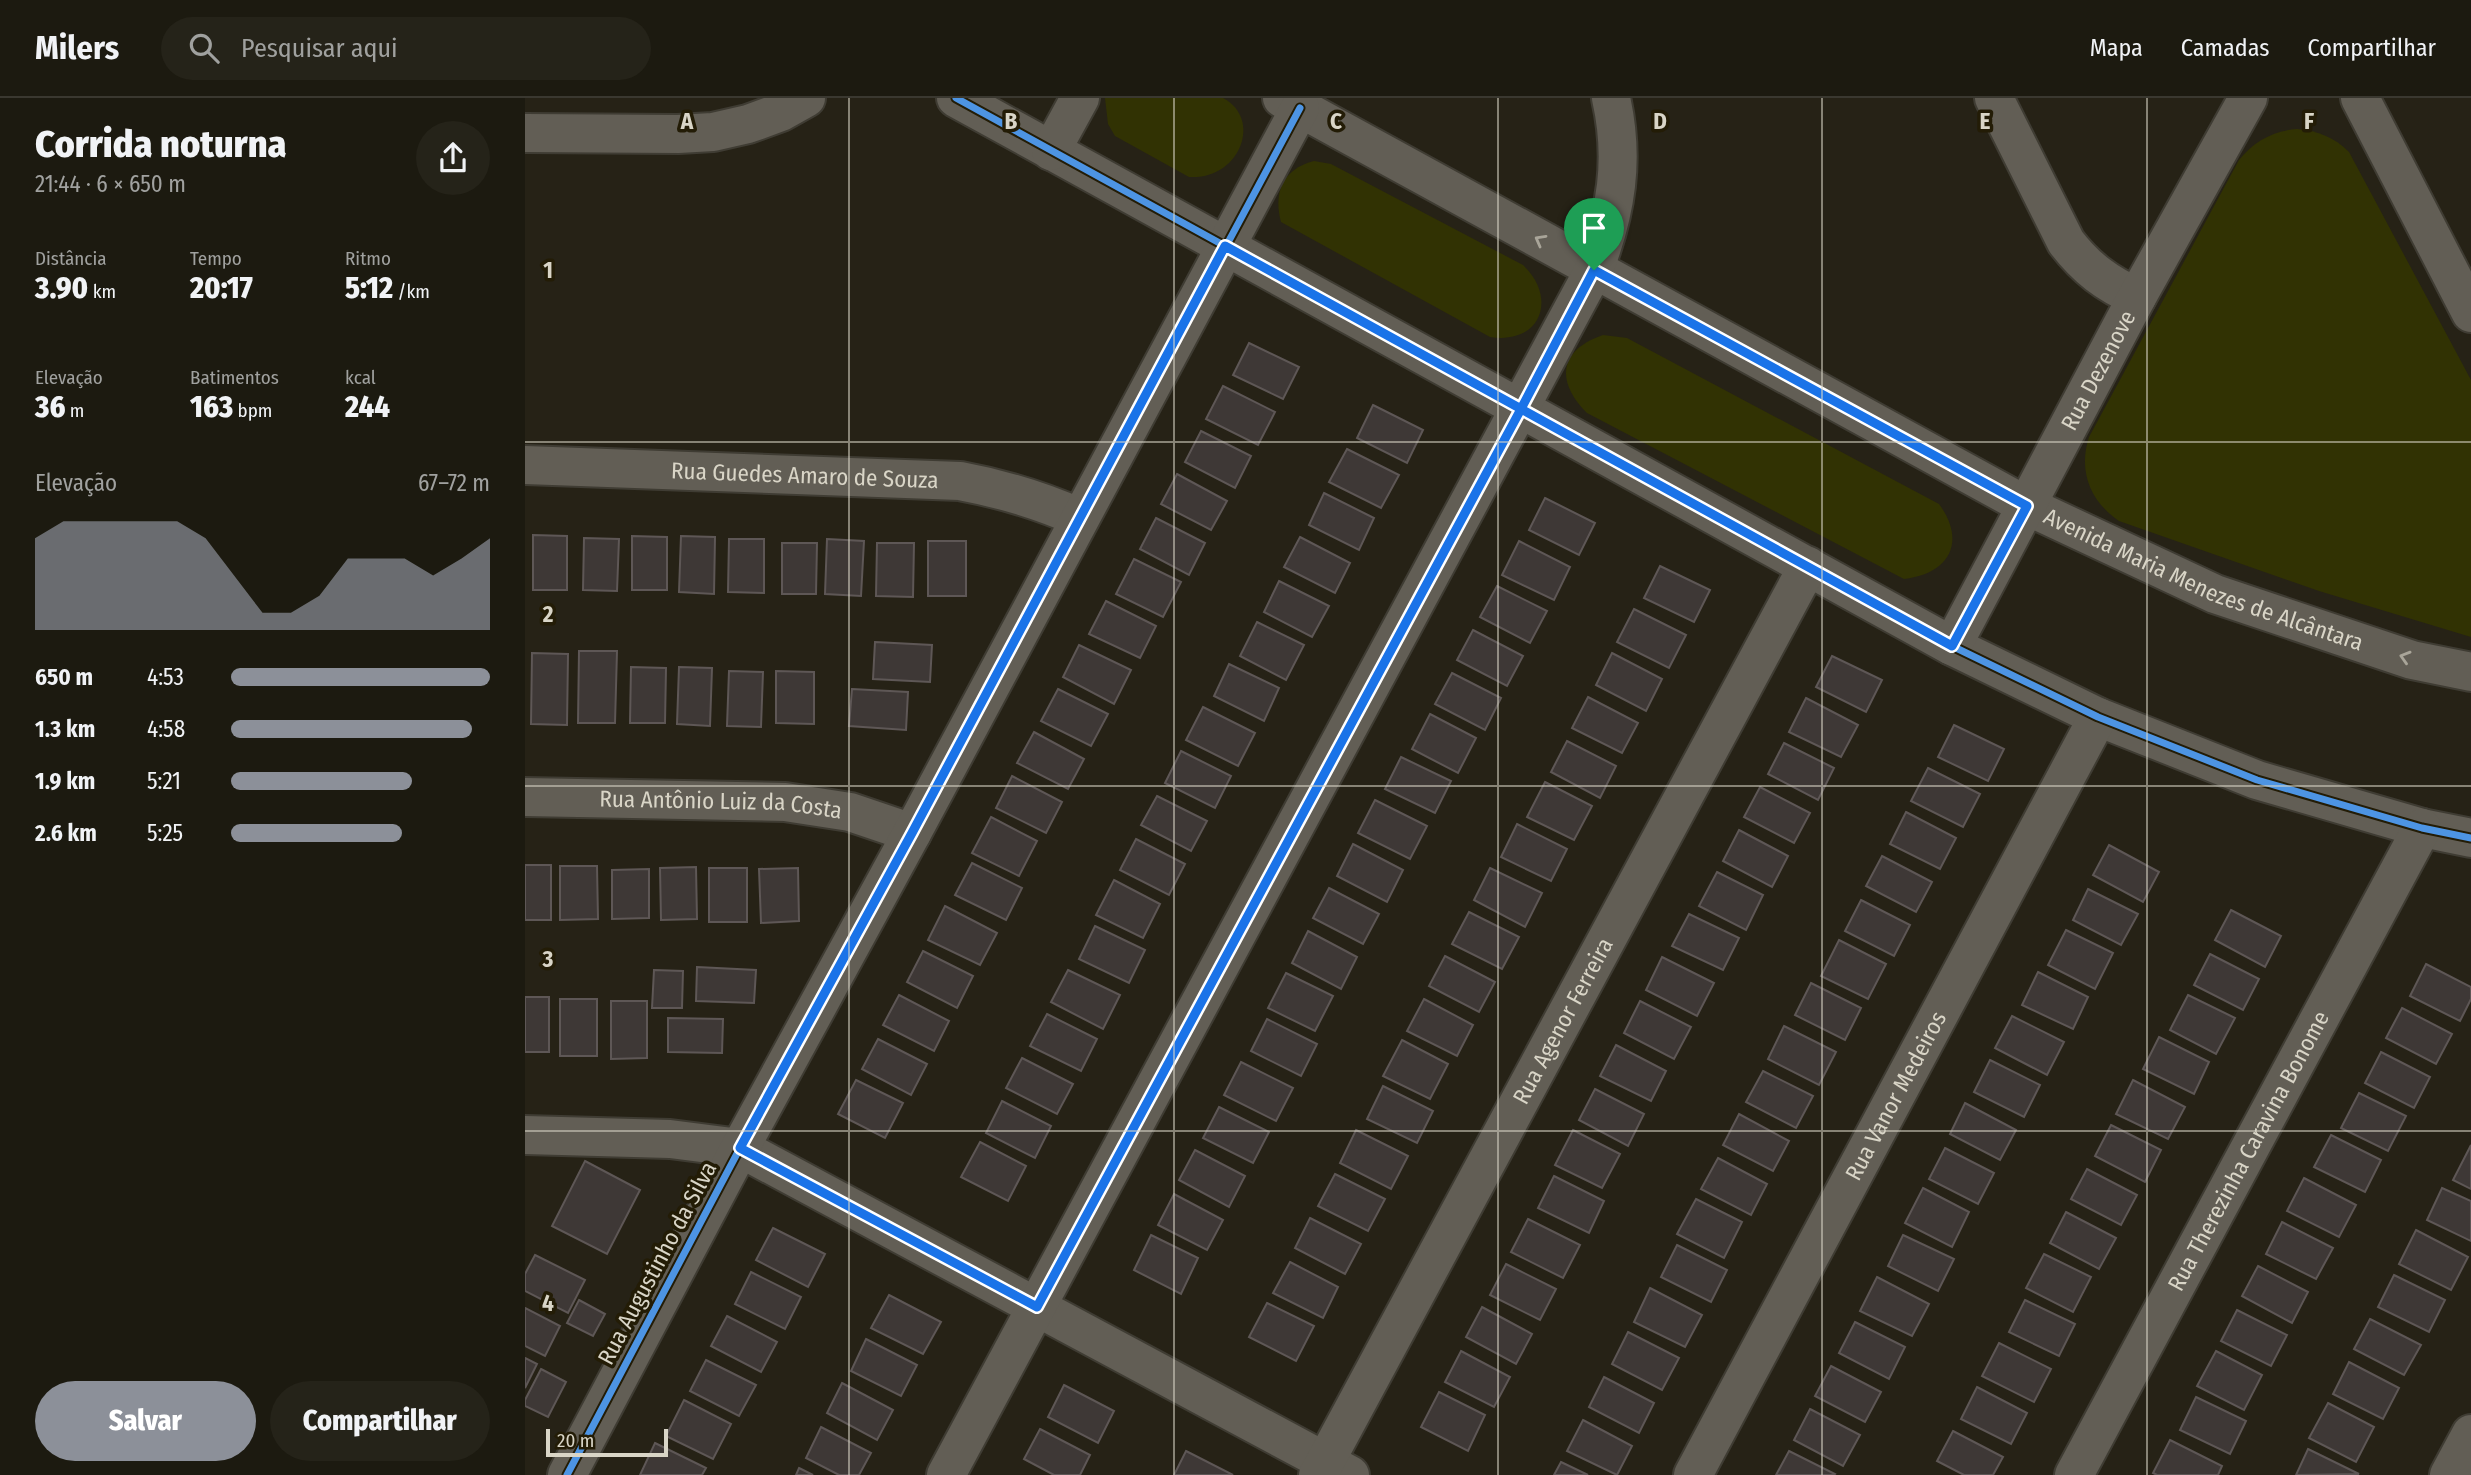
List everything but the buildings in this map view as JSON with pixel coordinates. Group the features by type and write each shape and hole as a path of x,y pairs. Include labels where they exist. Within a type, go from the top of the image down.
{"street":[{"path":"525,133 713,132 748,124 781,112 806,98"},
{"path":"956,98 1952,646 2098,717 2257,780 2422,828 2471,838"},
{"path":"1051,150 1080,98"},
{"path":"946,1475 1594,270 1608,234 1616,196 1618,158 1616,119 1611,98"},
{"path":"1994,98 2066,242 2080,260 2098,276 2137,297"},
{"name":"Rua Dezenove","path":"1952,646 2137,297 2248,98"},
{"path":"2360,98 2471,313"},
{"name":"Avenida Maria Menezes de Alcântara","path":"1291,103 2027,506 2215,594 2412,660 2471,672"},
{"name":"Rua Augustinho da Silva","path":"567,1475 1225,246 1291,103"},
{"name":"Rua Guedes Amaro de Souza","path":"525,465 960,481 1001,488 1042,500 1080,517"},
{"name":"Rua Agenor Ferreira","path":"1331,1471 1808,566"},
{"name":"Rua Vanor Medeiros","path":"1693,1475 2098,717"},
{"name":"Rua Antônio Luiz da Costa","path":"525,796 785,802 850,812 912,833"},
{"name":"Rua Therezinha Caravina Bonome","path":"2074,1475 2422,828"},
{"path":"525,1135 670,1139 740,1148 1037,1307 1331,1471"},
{"path":"2449,1475 2471,1434"}],"shaded area":[{"path":"1105,98 1223,98 1235,108 1242,120 1240,146 1233,159 1221,169 1207,175 1189,177 1115,136 1108,124"},
{"path":"2297,129 2325,136 2349,152 2471,380 2471,637 2319,591 2119,521 2101,504 2089,484 2085,462 2089,437 2239,160 2251,147 2265,138"},
{"path":"1314,161 1331,164 1523,265 1540,291 1539,316 1532,326 1522,334 1507,338 1490,337 1281,222 1278,201 1283,183 1295,170"},
{"path":"1603,335 1627,338 1939,504 1952,531 1949,554 1932,571 1904,579 1587,413 1570,389 1566,378 1567,368 1577,349"}],"cycle path":[{"path":"956,98 1952,646 2098,717 2257,780 2422,828 2471,838"},
{"path":"567,1475 1300,108"}],"route":[{"path":"1594,270 1521,409 1037,1307 740,1148 912,833 1225,246 1521,409 1952,646 2027,506 1594,270"}]}
